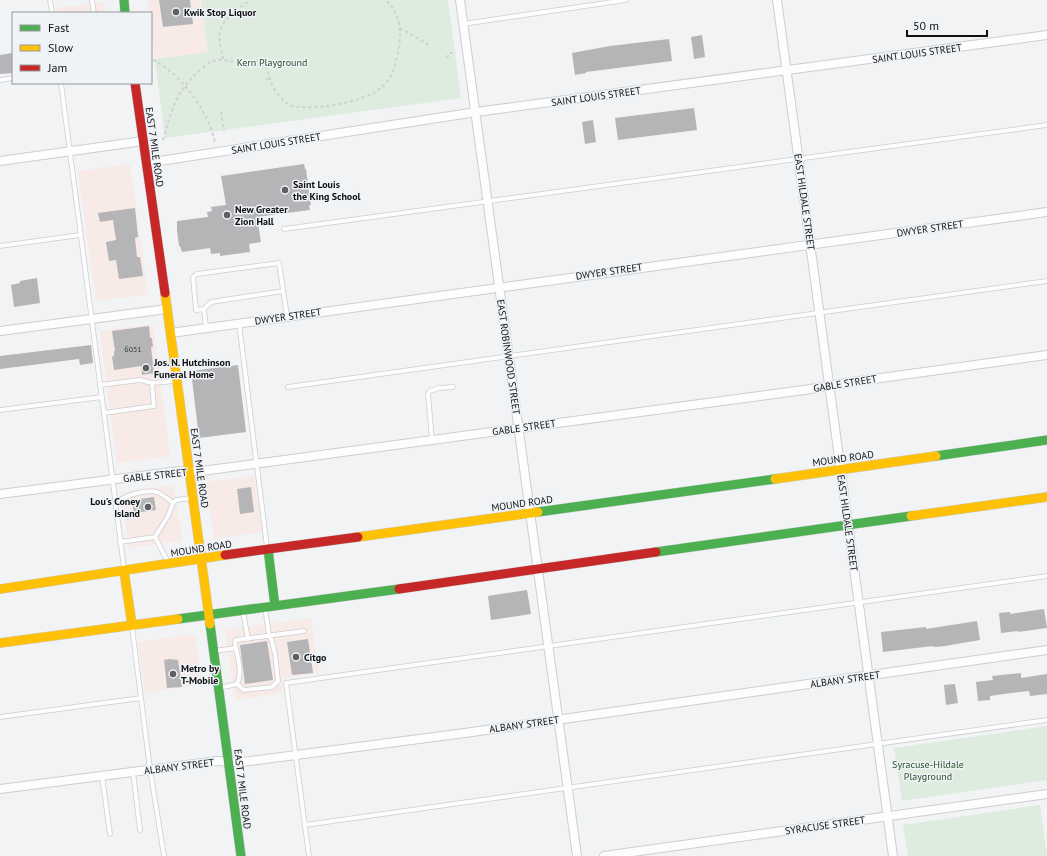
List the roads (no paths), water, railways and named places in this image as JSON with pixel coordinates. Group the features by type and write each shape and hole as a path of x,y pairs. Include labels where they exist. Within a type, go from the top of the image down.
{"main road":[{"path":"124,0 125,12"},
{"name":"EAST 7 MILE ROAD","path":"135,84 241,856"},
{"name":"MOUND ROAD","path":"0,589 268,549 1047,440"},
{"path":"0,643 132,626 1047,497"},
{"path":"268,549 275,606"},
{"path":"124,571 132,626"}],"street":[{"name":"EAST ROBINWOOD STREET","path":"460,0 578,856"},
{"name":"EAST HILDALE STREET","path":"777,0 893,856"},
{"name":"SAINT LOUIS STREET","path":"147,163 476,112 1047,35"},
{"path":"0,161 143,141"},
{"name":"DWYER STREET","path":"170,333 239,322 811,243 1047,212"},
{"path":"0,331 167,308"},
{"name":"GABLE STREET","path":"0,494 179,470 202,471 256,464 1047,355"},
{"name":"ALBANY STREET","path":"0,789 217,761 242,762 465,733 1047,650"},
{"name":"SYRACUSE STREET","path":"604,856 1047,794"}],"lane":[{"path":"50,0 52,12"},
{"path":"92,0 94,12"},
{"path":"463,24 626,0"},
{"path":"0,80 12,78"},
{"path":"61,84 124,571"},
{"path":"284,229 1047,125"},
{"path":"0,246 80,235"},
{"path":"283,291 211,302 204,308 196,310 193,276 197,274 279,263 287,316"},
{"path":"288,387 1047,281"},
{"path":"204,308 206,327"},
{"path":"239,322 268,549"},
{"path":"100,386 140,380 152,384 177,381"},
{"path":"104,413 154,406 152,384"},
{"path":"432,440 428,394 430,391 439,388 453,387"},
{"path":"0,410 102,397"},
{"path":"116,502 126,496 158,492 173,503"},
{"path":"155,537 168,516 173,503 176,500 192,498"},
{"path":"120,542 155,537"},
{"path":"155,537 169,564"},
{"path":"309,856 286,682 1047,576"},
{"path":"237,684 244,690 272,687 278,681 275,654 269,635 265,607"},
{"path":"242,610 248,639"},
{"path":"132,626 150,769 164,856"},
{"path":"237,684 242,674 236,648 236,640 304,631"},
{"path":"214,651 236,648"},
{"path":"270,656 275,654"},
{"path":"272,670 277,669"},
{"path":"219,688 237,684"},
{"path":"0,717 141,698"},
{"path":"305,825 1047,720"},
{"path":"133,772 140,830"},
{"path":"102,776 110,834"}],"place":[{"name":"Kwik Stop Liquor","path":"176,12"},
{"name":"Saint Louis the King School","path":"285,190"},
{"name":"New Greater Zion Hall","path":"227,215"},
{"name":"Jos. N. Hutchinson Funeral Home","path":"146,368"},
{"name":"Lou's Coney Island","path":"148,507"},
{"name":"Citgo","path":"296,657"},
{"name":"Metro by T-Mobile","path":"173,674"}],"park label":[{"name":"Kern Playground","path":"272,62"},
{"name":"Syracuse-Hildale Playground","path":"928,770"}]}
